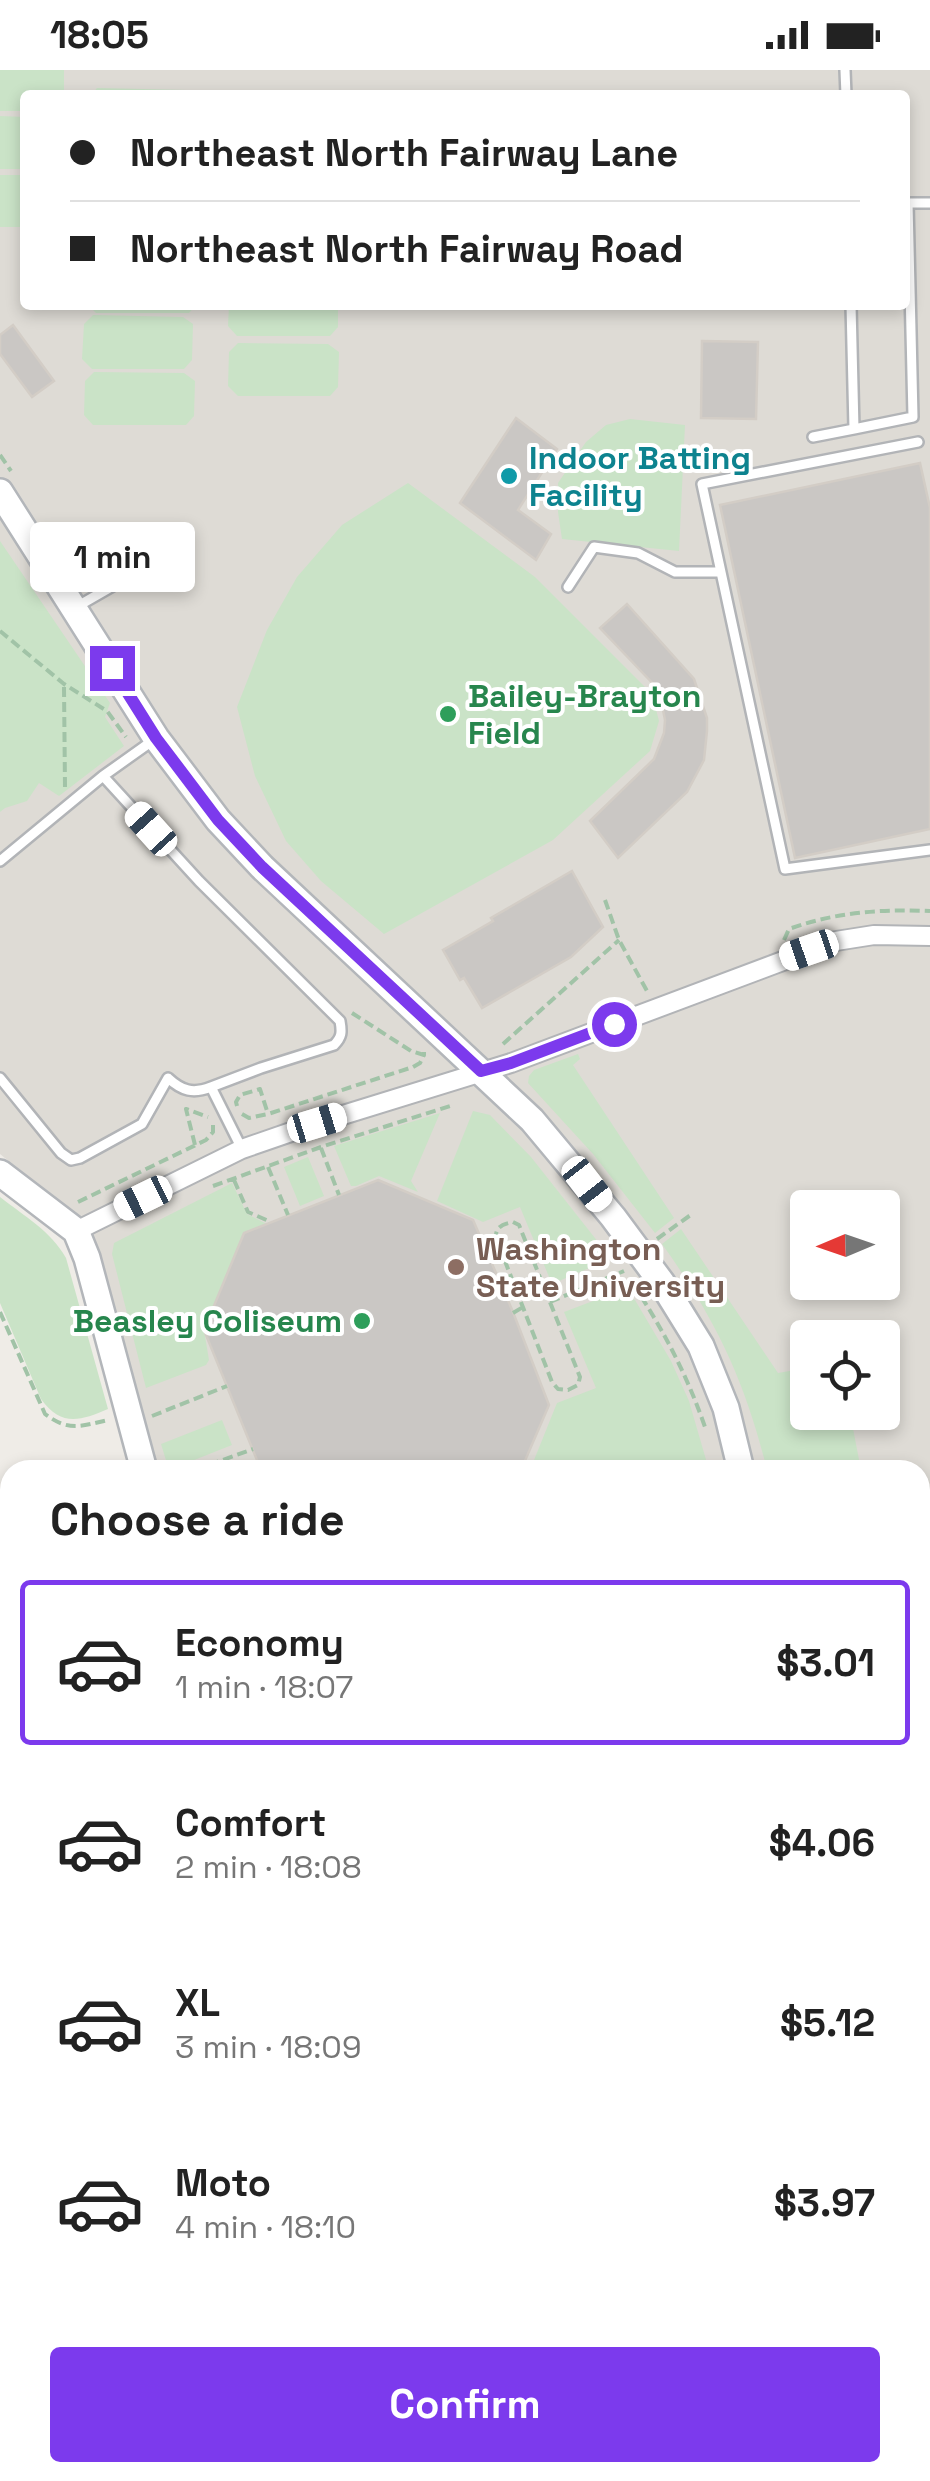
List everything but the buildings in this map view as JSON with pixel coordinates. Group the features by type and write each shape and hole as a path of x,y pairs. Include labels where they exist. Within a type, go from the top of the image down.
{"street":[{"path":"0,492 156,738 218,820 262,867 493,1058 532,1120 580,1175 678,1308 716,1381 739,1460"},
{"path":"73,1218 242,1149 493,1058 511,1063 836,941 874,935 930,936"},
{"path":"0,1173 73,1218 141,1460"}],"lane":[{"path":"813,437 913,416 910,289"},
{"path":"851,310 854,429"},
{"path":"918,442 702,484 785,869 930,850"},
{"path":"568,587 594,547 638,553 676,572 721,572"},
{"path":"75,608 118,582"},
{"path":"0,861 156,738"},
{"path":"0,1078 61,1154 71,1160 142,1124 168,1078 177,1087 199,1092 334,1046 340,1040 340,1021 199,882 103,776"},
{"path":"211,1088 242,1149"}],"path":[{"path":"0,630 64,684 112,716 126,738"},
{"path":"64,684 65,792"},
{"path":"605,900 620,940 649,996"},
{"path":"782,945 789,929 828,917 880,910 930,911"},
{"path":"493,1058 620,940"},
{"path":"344,1008 411,1051 424,1055"},
{"path":"493,1058 512,1048"},
{"path":"206,1188 450,1106"},
{"path":"73,1218 195,1145 210,1136 214,1132 211,1119 186,1109 195,1145"},
{"path":"321,1147 339,1195"},
{"path":"268,1167 288,1216"},
{"path":"234,1178 248,1212 272,1222"},
{"path":"657,1239 692,1214"},
{"path":"514,1222 518,1225 550,1302 580,1377 578,1384 568,1390 558,1389 552,1382 496,1238 498,1229 514,1222"},
{"path":"618,1263 679,1361 710,1440"},
{"path":"550,1302 624,1271"},
{"path":"513,1312 523,1307"},
{"path":"0,1312 44,1414 59,1425 77,1427 113,1419"},
{"path":"149,1417 227,1386"},
{"path":"221,1460 252,1448"}],"shaded area":[{"name":"Washington State University","path":"0,70 930,70 930,1460 153,1460 100,1251 65,1207 0,1154"}],"green space":[{"path":"0,70 64,70 64,90 20,90 20,111 0,111"},
{"path":"97,88 187,90 95,90"},
{"path":"0,116 20,117 20,169 0,169"},
{"path":"0,175 20,175 20,227 0,227"},
{"path":"93,310 192,310 189,313"},
{"path":"229,310 338,310 338,327 330,336 237,336 228,326"},
{"path":"93,315 183,317 193,324 192,360 184,369 92,369 82,359 84,324"},
{"path":"238,343 328,344 339,352 338,387 330,396 238,396 228,386 229,352"},
{"path":"94,372 184,373 195,381 194,416 186,425 93,425 84,415 85,381"},
{"path":"630,419 685,425 679,551 562,539 558,483 586,442 606,425"},
{"name":"Bailey-Brayton Field","path":"408,483 535,577 652,694 659,721 650,751 553,840 384,934 321,881 286,841 255,776 237,707 267,630 297,577 342,525"},
{"path":"0,541 110,703 105,717 124,746 59,796 39,783 27,801 0,812"},
{"path":"578,1054 580,1059 573,1065 674,1218 655,1233 593,1154 528,1083 534,1070"},
{"path":"473,1111 490,1115 531,1157 606,1252 601,1263 552,1284 520,1207 483,1222 437,1201"},
{"path":"440,1113 411,1181 418,1192 379,1176 351,1186 334,1146"},
{"path":"308,1157 324,1196 300,1206 284,1167"},
{"path":"232,1183 247,1214 267,1224 244,1234 204,1330 209,1360 206,1365 146,1388 112,1254 114,1243"},
{"path":"0,1197 45,1232 66,1258 108,1409 89,1416 64,1418 41,1399 0,1303"},
{"path":"681,1229 778,1373 790,1371 790,1430 853,1430 859,1460 764,1460 738,1378 698,1298 662,1244"},
{"path":"614,1293 635,1300 689,1401 706,1460 534,1460 557,1403 596,1388 564,1312"},
{"path":"222,1420 232,1445 194,1460 166,1460 161,1444"}],"place":[{"name":"Indoor Batting Facility","path":"509,476"},
{"name":"Bailey-Brayton Field","path":"448,714"},
{"name":"Washington State University","path":"456,1267"},
{"name":"Beasley Coliseum","path":"362,1321"}],"route":[{"path":"112,668 176,767 218,820 262,867 481,1071 614,1024"}]}
